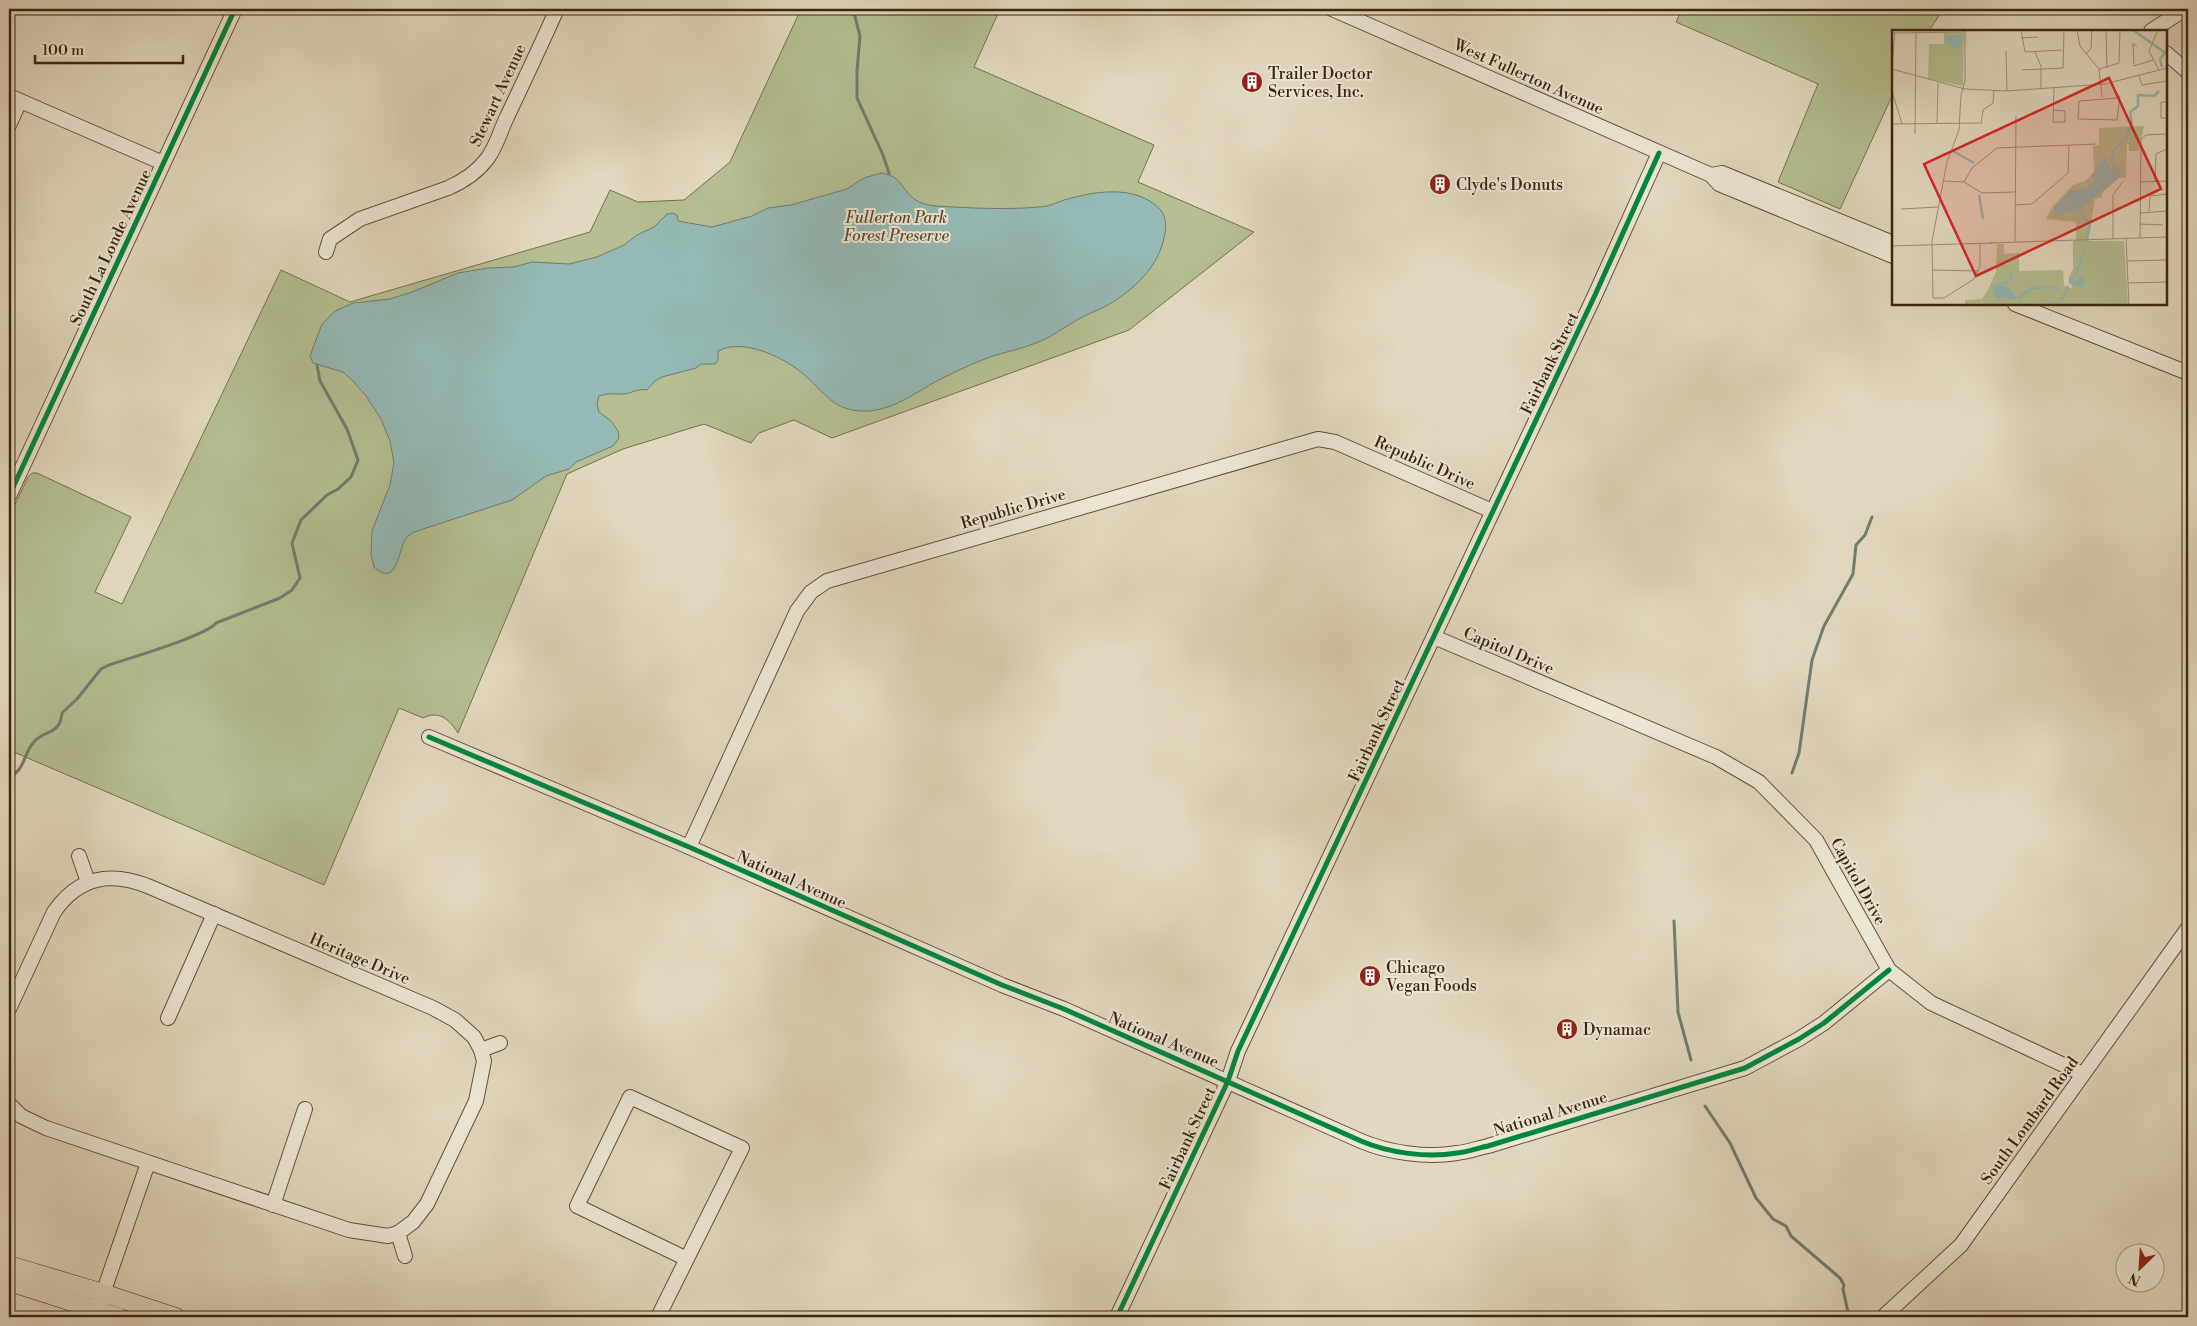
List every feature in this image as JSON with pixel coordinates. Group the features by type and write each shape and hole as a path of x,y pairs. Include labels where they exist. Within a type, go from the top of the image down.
{"main road":[{"path":"9,1265 176,1317"},
{"path":"9,1282 96,1313 119,1317"}],"street":[{"name":"South La Londe Avenue","path":"9,496 235,9"},
{"name":"Stewart Avenue","path":"326,252 330,239 360,219 448,188 474,173 488,158 497,142 558,9"},
{"name":"West Fullerton Avenue","path":"1332,9 1434,52 1659,153 1711,174 1722,173 1892,243"},
{"path":"2153,30 2185,9"},
{"path":"2167,54 2188,72"},
{"path":"9,125 14,99 163,163"},
{"name":"Fairbank Street","path":"1117,1317 1228,1080 1238,1051 1595,295 1659,153"},
{"name":"West Fullerton Avenue","path":"1711,174 1719,184 1892,256"},
{"path":"2019,305 2188,372"},
{"name":"Republic Drive","path":"689,847 797,611 811,592 827,580 1318,440 1335,442 1492,511"},
{"name":"Capitol Drive","path":"1434,637 1716,757 1759,782 1816,840 1889,970 1931,1003 2083,1074"},
{"name":"National Avenue","path":"429,737 689,847 1002,985 1064,1009 1228,1080 1368,1144 1411,1153 1457,1154 1745,1068 1816,1029 1889,970"},
{"path":"79,856 88,882"},
{"name":"Heritage Drive","path":"9,1009 54,912 62,900 88,882 103,878 120,878 136,881 433,1008 455,1020 474,1037 481,1050"},
{"path":"168,1018 214,914"},
{"name":"South Lombard Road","path":"1883,1317 1961,1245 2188,928"},
{"path":"9,1104 21,1116 39,1126 349,1230 388,1236 398,1233 414,1222 427,1204 476,1101 484,1061 481,1050 500,1043"},
{"path":"658,1317 687,1259 742,1148 630,1097 578,1206 687,1259"},
{"path":"273,1205 305,1109"},
{"path":"96,1313 148,1163"},
{"path":"398,1233 405,1256"}],"green space":[{"name":"Fullerton Park Forest Preserve","path":"801,9 1000,9 974,67 1154,145 1138,182 1254,232 1129,330 832,438 794,420 759,433 751,443 704,424 623,449 567,474 458,733 443,717 434,715 423,718 399,708 324,885 9,750 9,517 28,477 32,473 37,473 131,517 95,592 122,604 281,270 350,302 590,232 610,190 638,202 684,200 730,162"},
{"path":"1682,9 1943,9 1930,30 1892,30 1892,96 1840,209 1778,182 1818,84 1676,22"}],"water":[{"path":"881,173 896,179 916,200 924,204 936,206 1026,208 1052,205 1075,197 1098,193 1122,192 1133,194 1154,204 1162,212 1166,226 1163,242 1148,271 1132,288 1113,302 1041,341 974,363 900,402 880,409 856,411 838,405 801,372 783,360 761,351 738,347 718,351 718,360 715,364 701,364 696,368 662,377 655,381 647,390 599,396 597,404 599,412 611,421 618,431 619,438 613,446 576,462 569,469 546,476 512,500 414,532 405,540 396,566 392,571 388,573 382,572 374,567 371,554 372,531 390,485 394,463 390,441 381,419 366,396 343,372 313,363 310,356 322,324 335,311 353,303 390,299 458,273 488,268 514,267 532,262 569,264 597,257 624,245 637,235 654,227 667,214 673,213 677,215 678,221 712,227 752,216 768,208 791,205 847,189 864,178"}],"waterway":[{"path":"853,9 860,36 857,98 883,155 889,173"},
{"path":"9,778 19,770 33,743 55,729 61,720 62,713 77,699 101,669 198,634 216,623 280,598 292,590 300,578 292,543 301,520 327,495 338,489 351,477 358,460 347,429 320,381 317,365"},
{"path":"1792,773 1799,753 1812,660 1824,626 1853,574 1856,545 1865,535 1872,517"},
{"path":"1674,921 1678,1012 1691,1060"},
{"path":"1705,1106 1730,1143 1756,1198 1773,1219 1786,1226 1791,1236 1840,1278 1844,1285 1843,1289 1849,1317"}],"cycle path":[{"path":"9,496 235,9"},
{"path":"1117,1317 1228,1081 1238,1051 1595,295 1659,153"},
{"path":"429,737 689,847 1002,985 1064,1009 1361,1141 1384,1149 1408,1153 1433,1155 1469,1151 1745,1068 1799,1039 1824,1023 1889,970"}],"place":[{"name":"Trailer Doctor Services, Inc.","path":"1252,82"},
{"name":"Clyde's Donuts","path":"1440,184"},
{"name":"Chicago Vegan Foods","path":"1370,976"},
{"name":"Dynamac","path":"1567,1029"}]}
